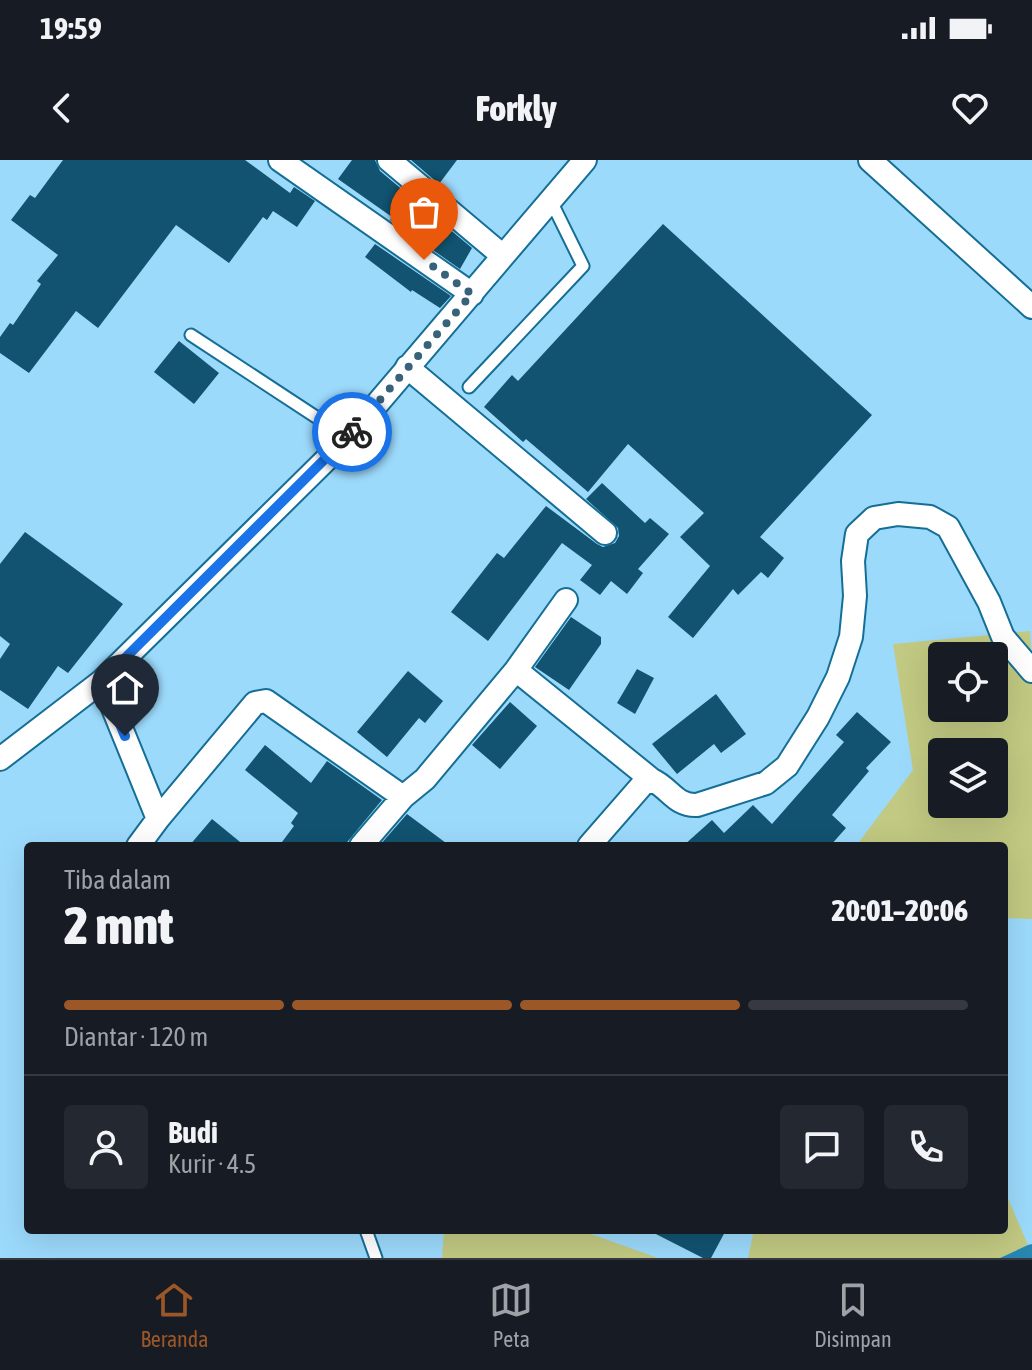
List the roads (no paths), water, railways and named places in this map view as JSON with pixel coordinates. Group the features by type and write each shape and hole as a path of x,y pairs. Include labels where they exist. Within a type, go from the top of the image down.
{"street":[{"path":"280,160 472,294"},
{"path":"389,160 503,256"},
{"path":"0,759 102,681 348,438 585,160"},
{"path":"870,160 1032,307"},
{"path":"407,367 605,533"},
{"path":"516,670 652,780 662,784 675,799 688,805 697,805 766,783 787,766 824,706 844,661 854,619 853,561 857,534 874,518 898,514 930,517 948,527 989,602 1003,637 1032,671"},
{"path":"364,842 403,797 425,779 516,670 566,600"},
{"path":"102,681 158,819"},
{"path":"141,842 255,703 266,701 403,797"},
{"path":"592,842 643,784 652,780"}],"lane":[{"path":"469,387 583,266 550,199"},
{"path":"191,335 348,438"},
{"path":"367,1234 376,1258"}],"water":[{"path":"1032,1244 1032,1258 1000,1258 1028,1245"}]}
